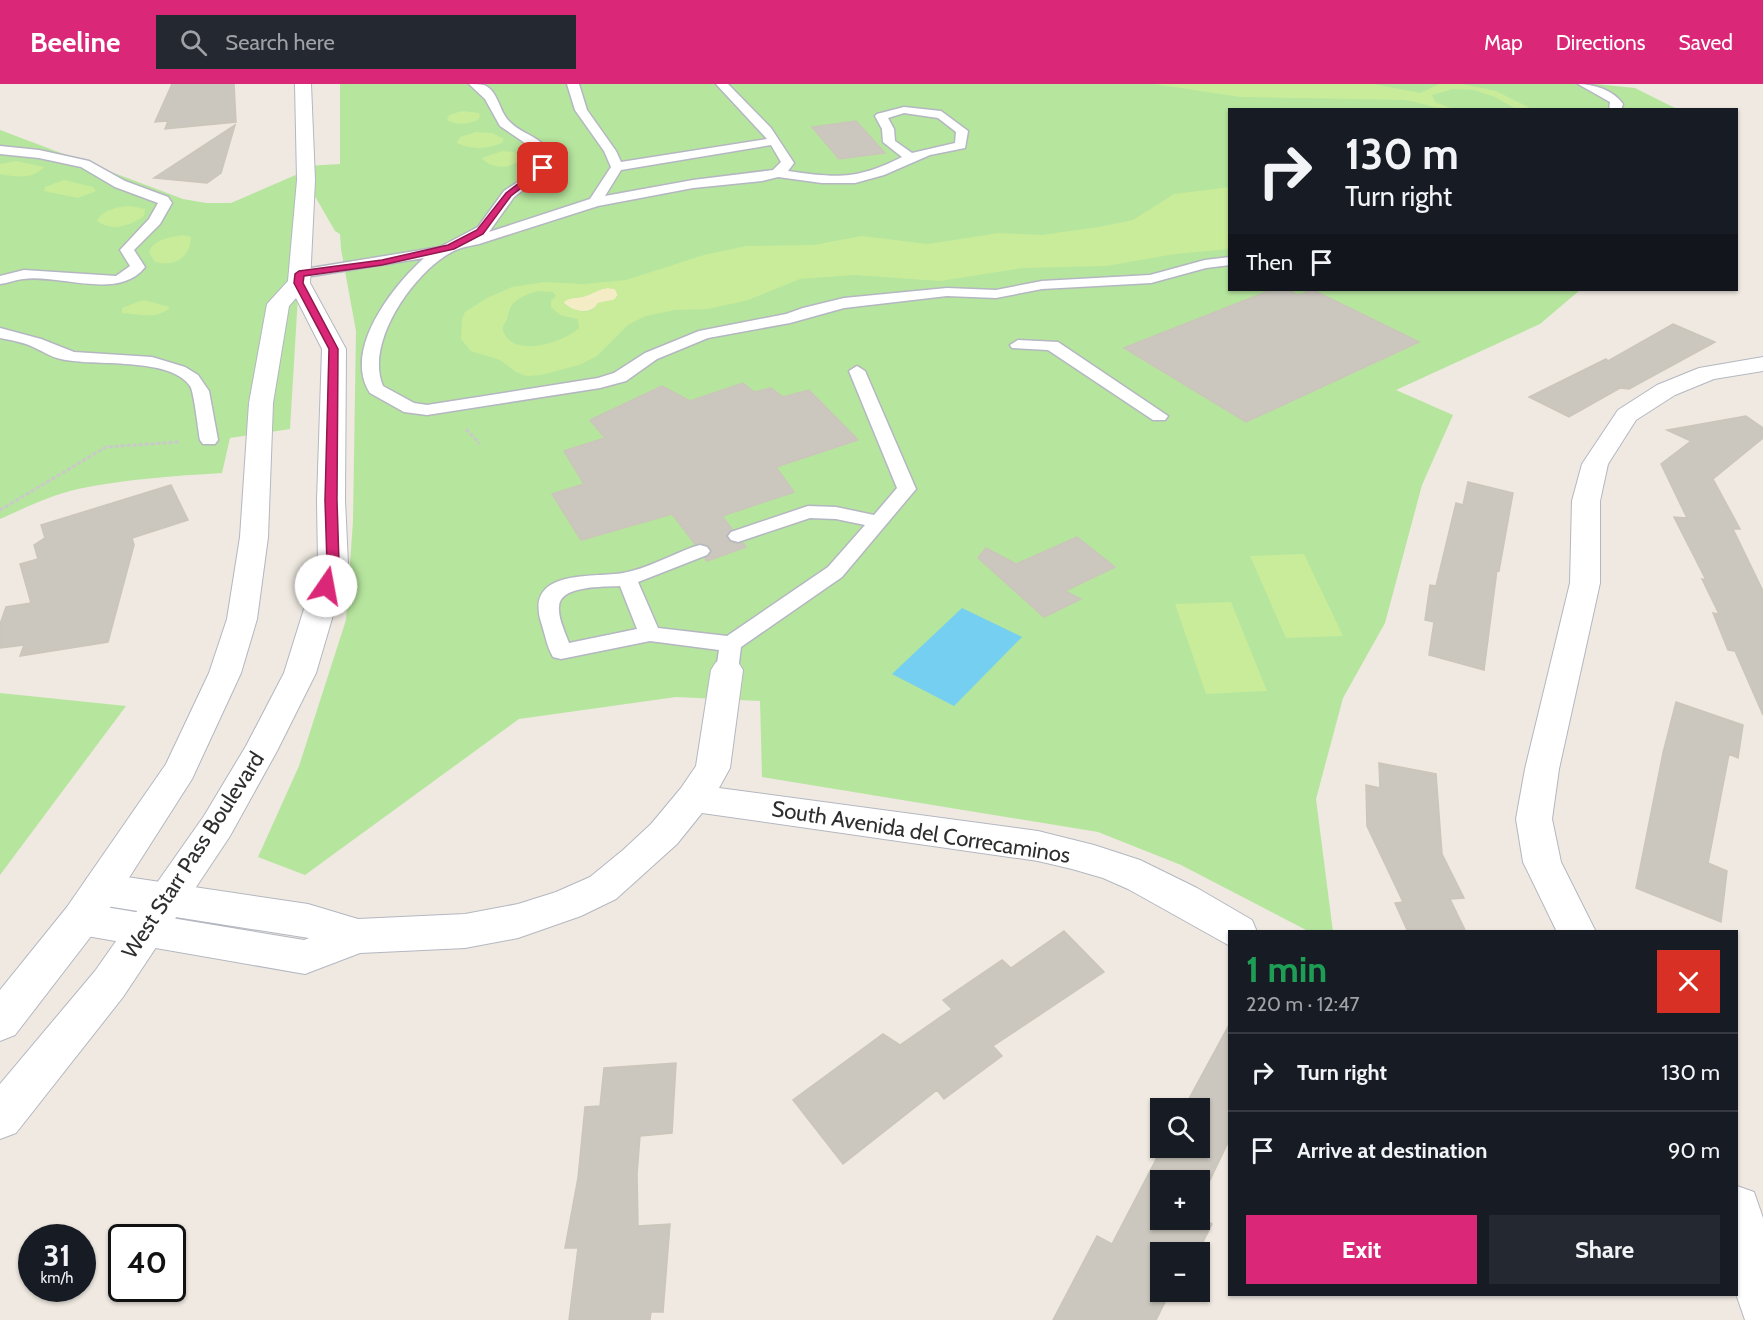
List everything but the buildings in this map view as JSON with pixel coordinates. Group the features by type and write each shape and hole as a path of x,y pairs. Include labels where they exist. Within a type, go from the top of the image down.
{"street":[{"path":"0,1023 91,904 180,771 225,673 242,619 250,560 261,403 278,304 299,278 306,180 303,84"},
{"name":"West Starr Pass Boulevard","path":"0,1118 110,984 157,915 222,817 260,751 300,673 333,564 331,500 334,349 299,278"},
{"path":"1576,930 1542,862 1534,819 1542,769 1585,583 1586,501 1595,464 1627,415 1666,390 1708,373 1763,364"},
{"path":"91,904 157,915 305,957 358,936 465,932 518,921 567,905 603,888 636,861 664,834 694,798 713,768 729,657"},
{"name":"South Avenida del Correcaminos","path":"694,798 1038,846 1082,856 1126,871 1216,917 1235,930"},
{"path":"1745,1224 1763,1303"}],"lane":[{"path":"475,84 493,100 503,122 536,143 544,155 544,162 538,174 503,200 480,232 451,247 419,270 384,316 372,345 369,369 376,388 410,408 427,410 600,383 620,377 651,356 705,334 790,318 808,311 844,303 947,292 996,294 1042,285 1151,279 1205,264 1228,261"},
{"path":"573,84 581,110 610,151 617,167"},
{"path":"723,84 757,117 788,163 778,173"},
{"path":"1584,84 1614,100 1617,104 1616,108"},
{"path":"299,278 451,247 595,202 693,183 762,177 778,173 829,180 865,177 911,158 922,153 962,145 962,132 941,115 904,110 882,116 888,129 889,142 911,158"},
{"path":"595,202 617,167 774,141"},
{"path":"0,150 39,154 85,164 120,184 163,200 165,203 155,221 127,250 138,267 127,277 117,280 24,274 0,280"},
{"path":"0,333 35,342 60,354 158,363 179,370 201,389 202,407 209,440"},
{"path":"1018,345 1052,345 1158,416"},
{"path":"700,551 627,579 580,582 557,590 549,599 548,610 561,652 650,634 729,657 835,572 907,489 857,370"},
{"path":"738,536 808,512 836,513 879,522"},
{"path":"627,579 650,634"}],"path":[{"path":"0,510 106,447 209,440"}],"green space":[{"path":"340,84 1596,84 1635,88 1675,108 1228,108 1228,291 1579,291 1540,324 1396,390 1453,415 1422,485 1385,623 1343,698 1316,799 1333,930 1306,930 1181,865 1098,832 762,777 760,701 676,697 519,719 305,875 258,857 299,766 346,620 353,521 356,331 340,234 335,231 305,179 290,429 230,438 222,473 132,480 78,489 48,498 0,519 0,130 183,199 206,203 231,203 305,171 305,166 340,164"},
{"path":"1154,84 1374,84 1420,93 1439,84 1462,84 1496,91 1530,108 1514,108 1495,97 1474,90 1453,89 1432,95 1435,102 1450,108 1404,100 1240,97"},
{"path":"462,111 479,113 480,117 478,120 463,124 447,120 449,115"},
{"path":"476,132 492,133 504,139 502,143 491,147 474,148 457,143 460,137"},
{"path":"502,151 513,152 522,158 518,162 502,167 491,165 482,158"},
{"path":"16,161 44,167 29,176 0,174 0,164"},
{"path":"64,180 93,187 96,191 78,198 44,191 45,187"},
{"path":"1228,187 1228,249 1175,254 1106,266 1022,268 940,281 855,275 800,279 748,300 708,309 675,310 646,316 629,324 597,356 579,365 541,375 527,376 516,372 500,360 471,351 461,339 462,319 465,312 487,298 512,287 544,282 583,284 626,280 704,255 746,246 814,245 861,236 928,244 999,233 1042,235 1133,220 1174,194","holes":["615,289 618,296 613,300 598,303 594,309 589,311 577,310 563,303 600,290","537,291 553,292 556,296 551,301 551,307 560,315 578,319 579,328 563,338 540,345 518,345 510,341 503,331 503,326 514,302"]},
{"path":"130,206 145,209 144,216 133,223 115,227 97,221 107,211"},
{"path":"183,235 191,237 188,250 180,259 169,263 155,262 149,252 155,244 163,239"},
{"path":"143,300 170,307 154,315 122,313 122,308"},
{"path":"1304,554 1343,636 1286,638 1250,556"},
{"path":"1231,602 1267,691 1206,694 1175,604"},
{"path":"0,693 126,706 0,875"}],"sand":[{"path":"608,288 615,289 618,295 614,300 598,303 591,310 576,310 563,302 569,299"}],"water":[{"path":"962,608 1022,637 954,706 892,674"}],"route":[{"path":"326,586 333,564 331,500 334,349 299,283 299,274 382,262 451,247 480,232 488,224 492,213 500,207 503,200 543,168"}]}
